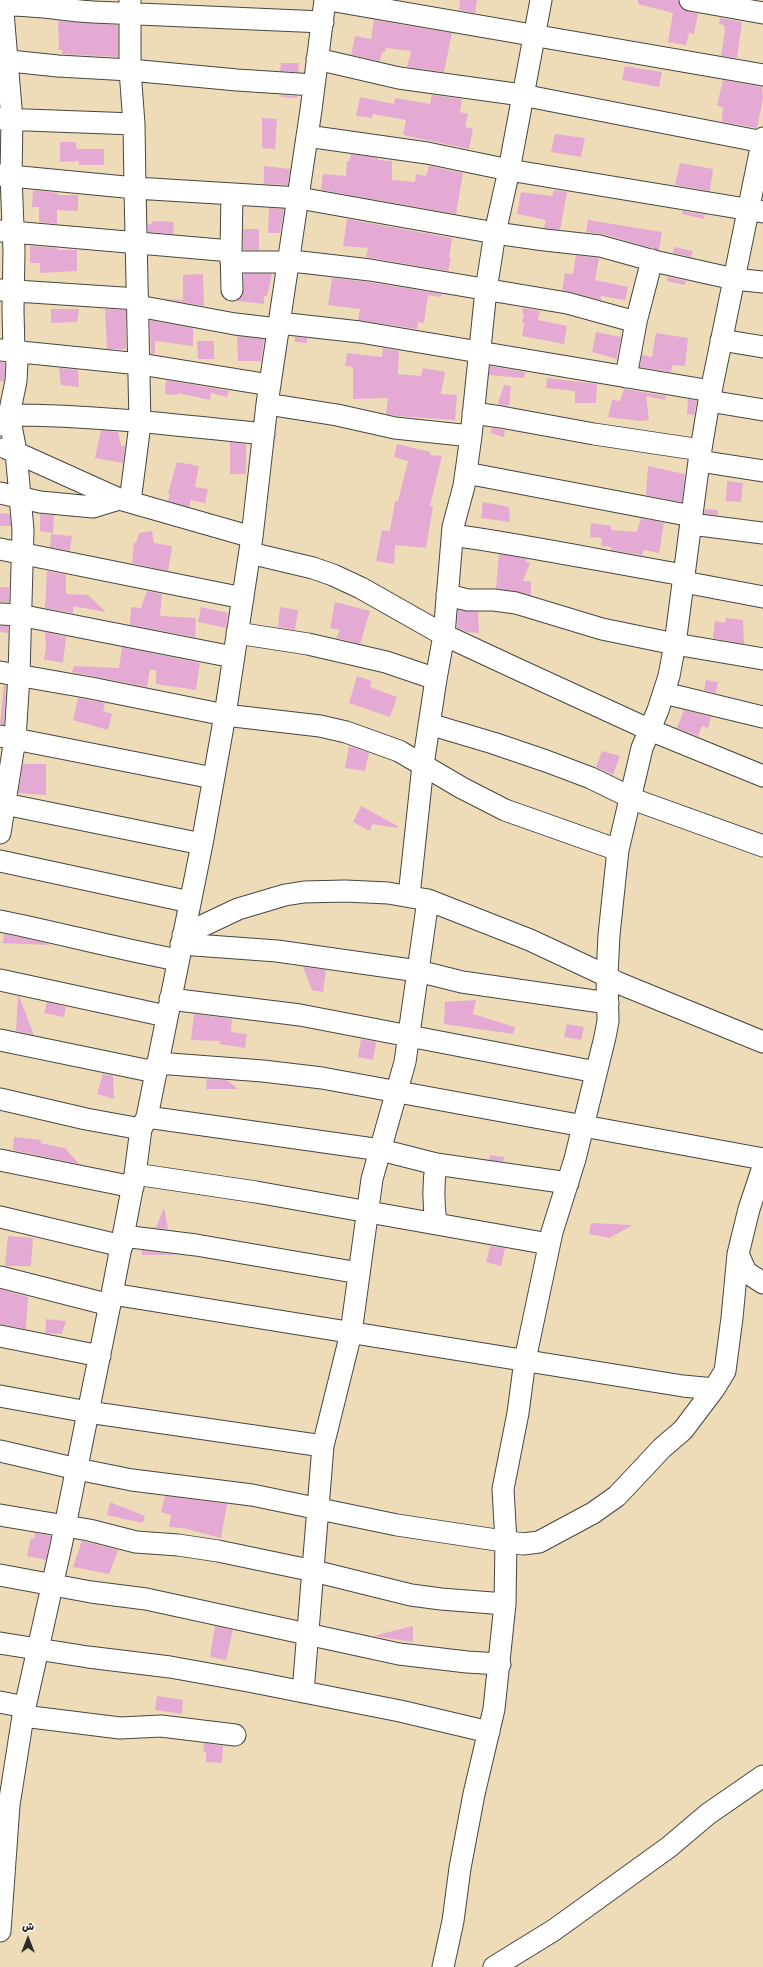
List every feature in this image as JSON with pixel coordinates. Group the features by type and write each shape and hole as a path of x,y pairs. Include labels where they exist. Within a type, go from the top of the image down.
{"street":[{"path":"0,1931 7,1770 24,1712 77,1469 144,1123 202,844 225,715 251,545 269,395 299,198 326,0"},
{"path":"329,0 763,75"},
{"path":"303,1692 323,1446 350,1333 366,1212 372,1179 398,1092 410,1035 418,971 418,898 423,765 444,635 446,595 453,535 466,473 471,436 472,414 486,290 495,233 509,170 541,0"},
{"path":"690,0 763,13"},
{"path":"0,833 7,738 10,614 22,552 23,530 20,498 8,449 4,420 16,382 17,362 7,351 7,290 14,251 6,231 6,119 2,3 25,4 91,12 130,6 322,22"},
{"path":"124,501 140,421 134,124 130,70 130,6"},
{"path":"317,59 399,78 522,95 763,140 756,210 734,279 710,396 700,456 675,644 664,693 642,748 629,796 618,850 609,935 607,976 608,1003 605,1037 568,1183 549,1244 525,1360 518,1413 503,1489 506,1542 505,1604 500,1664 494,1708 474,1794 460,1868 453,1921 443,1967"},
{"path":"4,60 58,66 130,70 237,80 314,85"},
{"path":"6,119 134,124"},
{"path":"307,136 427,153 509,170 756,210"},
{"path":"5,175 135,188 299,198 495,233 600,246 734,279 763,282"},
{"path":"232,194 232,290"},
{"path":"6,231 137,243 231,257 317,263 370,270 567,303 636,322"},
{"path":"626,377 636,322 652,260"},
{"path":"7,290 138,302 235,324 360,332 626,377 763,410"},
{"path":"721,340 763,347"},
{"path":"7,351 140,364 269,395 337,415 395,428 471,436"},
{"path":"472,414 501,417 594,434 763,471"},
{"path":"4,420 63,415 140,421 264,434"},
{"path":"8,449 124,501 333,575 362,588 444,635 650,730 763,776"},
{"path":"466,473 691,520 763,533"},
{"path":"0,493 40,502 93,507 124,501"},
{"path":"453,535 519,544 684,578 763,597"},
{"path":"0,549 22,552 243,598"},
{"path":"446,595 468,600 494,600 516,603 602,630 763,659"},
{"path":"10,614 233,657"},
{"path":"238,633 308,644 339,651 386,662 436,679"},
{"path":"9,673 225,715 320,726 346,732 399,751 462,788 505,810 618,850"},
{"path":"664,693 763,717"},
{"path":"429,724 546,761 591,778 629,796 763,846"},
{"path":"7,738 213,778"},
{"path":"2,804 202,844"},
{"path":"0,861 190,902"},
{"path":"181,946 238,909 285,895 304,892 345,891 418,898 530,940 607,976 616,982 763,1042"},
{"path":"0,922 49,930 123,950 181,946 277,951 418,971 462,982 608,1003"},
{"path":"0,980 168,1008 300,1015 596,1072"},
{"path":"0,1040 156,1068 263,1071 322,1078 645,1136 763,1159"},
{"path":"0,1099 86,1119 144,1123 381,1150 436,1164 568,1183"},
{"path":"0,1160 134,1180 256,1192 366,1212 436,1222 549,1244"},
{"path":"436,1164 432,1201 436,1222"},
{"path":"0,1450 77,1469 132,1480 252,1495 397,1525 506,1542 523,1544 539,1542 593,1513 617,1496 662,1448 683,1430 714,1389 725,1371 738,1254 748,1209 763,1167"},
{"path":"0,1217 122,1241 196,1245 359,1273"},
{"path":"738,1254 746,1272 763,1283"},
{"path":"0,1277 111,1299 350,1333 683,1386 714,1389"},
{"path":"0,1336 100,1356"},
{"path":"0,1396 88,1412 323,1446"},
{"path":"0,1515 89,1530 136,1542 178,1545 218,1551 314,1571 411,1595 441,1600 505,1604"},
{"path":"0,1575 51,1585 146,1599 399,1654 467,1662 500,1664"},
{"path":"0,1643 88,1657 170,1667 303,1692 488,1732"},
{"path":"0,1702 24,1712 120,1728 160,1726 235,1734"},
{"path":"494,1967 554,1930 669,1848 708,1814 763,1776"}],"building":[{"path":"460,0 477,0 475,13 459,10"},
{"path":"638,0 678,0 683,9 698,14 694,34 689,33 686,45 668,42 673,13 638,4"},
{"path":"720,18 742,22 737,58 721,56 725,31 724,25 719,24"},
{"path":"374,20 452,33 444,72 407,67 411,51 386,48 385,52 382,52 380,61 351,55 355,36 371,39"},
{"path":"58,21 118,25 118,57 62,54 62,50 59,50"},
{"path":"281,63 299,63 298,72 280,71"},
{"path":"625,66 662,72 659,87 622,80"},
{"path":"723,80 762,87 763,98 757,128 723,122 723,108 717,105"},
{"path":"281,95 297,96 297,98 281,97"},
{"path":"432,95 462,99 460,112 468,114 465,127 473,129 469,149 403,135 406,120 373,114 372,118 356,116 360,97 394,104 395,98 430,104"},
{"path":"262,118 277,119 275,149 262,148"},
{"path":"555,134 585,138 581,157 551,152"},
{"path":"60,142 75,142 77,149 104,149 104,165 79,165 79,161 60,162"},
{"path":"351,154 378,158 378,160 392,161 392,180 415,182 416,174 426,176 429,166 463,173 456,214 321,190 323,174 346,176 347,161 349,161"},
{"path":"680,163 713,169 710,191 675,185"},
{"path":"264,166 290,169 288,185 264,184"},
{"path":"33,190 58,193 57,195 78,195 78,211 57,210 57,224 39,222 39,207 32,207"},
{"path":"554,190 567,192 560,230 544,228 546,220 517,214 521,192 552,196"},
{"path":"269,208 284,209 280,233 268,233"},
{"path":"682,211 705,215 704,219 682,214"},
{"path":"347,219 452,238 449,258 451,258 448,271 366,257 368,248 343,246"},
{"path":"588,220 662,232 659,250 603,234 586,232"},
{"path":"152,221 174,222 173,234 148,232 148,224 152,224"},
{"path":"243,229 259,229 259,250 243,250"},
{"path":"30,246 57,248 57,250 77,250 77,271 40,273 40,263 30,263"},
{"path":"674,247 693,251 691,257 673,253"},
{"path":"576,255 599,258 595,280 628,287 625,300 601,296 601,300 562,290 565,273 573,274"},
{"path":"203,274 204,306 161,298 183,300 183,275"},
{"path":"244,274 272,274 267,296 264,296 264,304 237,301 243,295"},
{"path":"668,277 686,281 685,285 667,281"},
{"path":"332,278 368,282 442,294 441,297 428,295 424,323 418,322 417,329 358,320 360,309 328,305"},
{"path":"523,308 540,311 538,320 567,326 564,344 522,336 524,323 522,322 524,314 522,313"},
{"path":"51,309 79,309 77,322 51,323"},
{"path":"105,309 126,310 126,349 107,349"},
{"path":"150,320 193,328 193,346 155,341 155,354 151,354"},
{"path":"596,332 621,337 617,359 592,352"},
{"path":"656,333 688,338 685,366 672,365 671,372 640,367 642,355 652,357"},
{"path":"237,336 264,339 261,361 238,361"},
{"path":"295,337 307,338 307,343 295,342"},
{"path":"197,341 214,341 214,359 198,359"},
{"path":"383,348 399,351 398,374 421,376 423,368 445,372 441,394 457,395 455,420 386,414 388,398 353,399 353,367 345,366 347,353 382,357"},
{"path":"0,362 5,363 4,381 0,381"},
{"path":"490,366 525,372 524,378 489,375"},
{"path":"59,368 78,370 79,387 61,385"},
{"path":"547,378 597,384 596,403 575,403 575,391 546,388"},
{"path":"166,380 229,391 227,397 211,393 210,400 178,393 178,395 165,394"},
{"path":"504,385 511,386 509,406 498,404"},
{"path":"624,389 666,396 665,400 646,396 649,420 640,421 608,417 612,400 620,401"},
{"path":"688,399 697,401 694,415 687,414"},
{"path":"492,428 505,430 504,437 490,433"},
{"path":"101,430 118,432 121,446 125,446 123,463 95,458"},
{"path":"230,442 246,444 246,474 230,474"},
{"path":"397,444 430,452 430,455 442,456 430,506 433,507 426,548 395,545 394,564 376,561 382,530 390,531 395,501 398,501 408,461 394,457"},
{"path":"177,462 199,466 195,487 208,489 205,503 191,500 189,507 168,501 170,493 168,493"},
{"path":"648,466 685,474 682,502 646,495"},
{"path":"727,481 743,483 741,502 726,501"},
{"path":"483,502 509,507 510,522 481,518"},
{"path":"705,509 718,510 718,515 704,514"},
{"path":"0,513 10,514 11,526 0,526"},
{"path":"40,514 54,515 53,533 40,531"},
{"path":"641,518 664,523 659,553 644,550 642,555 611,550 611,547 601,546 602,538 590,537 591,523 611,526 611,530 637,532"},
{"path":"152,531 154,543 172,546 168,571 132,563 134,543 136,543 139,533"},
{"path":"51,534 72,536 70,551 50,547"},
{"path":"499,554 527,559 526,562 530,563 523,581 531,581 531,595 496,588"},
{"path":"47,571 66,575 66,594 88,595 106,612 73,606 73,613 45,608"},
{"path":"0,587 9,587 9,602 0,602"},
{"path":"147,591 162,594 160,616 196,618 195,637 130,625 131,607 141,608"},
{"path":"335,602 370,611 360,644 336,638 340,630 330,628"},
{"path":"201,607 228,613 226,628 198,622"},
{"path":"280,607 298,610 295,630 278,627"},
{"path":"458,610 478,612 479,633 467,632 457,628"},
{"path":"726,618 743,620 744,644 713,638 715,621 725,623"},
{"path":"0,626 8,626 8,633 0,632"},
{"path":"45,632 66,637 63,663 44,659 46,648"},
{"path":"122,647 200,663 196,690 156,684 156,670 150,670 147,687 72,672 74,666 119,668"},
{"path":"357,676 372,681 370,687 397,697 390,717 349,703"},
{"path":"706,680 718,682 716,693 704,690"},
{"path":"4,685 6,685 4,725 0,724"},
{"path":"78,698 105,703 103,711 112,714 108,730 73,720"},
{"path":"684,710 711,717 708,728 702,726 698,736 677,728"},
{"path":"349,746 369,753 365,771 345,768"},
{"path":"602,751 620,756 613,775 596,767"},
{"path":"23,764 46,764 46,795 18,793"},
{"path":"361,806 398,826 398,828 372,824 370,831 353,822"},
{"path":"4,934 47,943 49,945 0,943 3,942"},
{"path":"303,967 326,970 323,992 312,990"},
{"path":"19,996 34,1035 16,1031"},
{"path":"476,1000 473,1014 515,1027 513,1034 444,1024 445,1002"},
{"path":"47,1002 66,1007 64,1017 44,1013"},
{"path":"194,1014 232,1019 231,1032 247,1034 245,1048 219,1044 220,1041 191,1040"},
{"path":"567,1024 584,1027 581,1040 564,1037"},
{"path":"361,1039 376,1042 373,1060 358,1057"},
{"path":"103,1074 113,1076 114,1099 97,1094"},
{"path":"207,1079 227,1080 238,1089 206,1089"},
{"path":"14,1137 42,1140 40,1143 65,1148 79,1164 13,1150"},
{"path":"490,1155 504,1157 503,1162 489,1160"},
{"path":"164,1208 168,1229 147,1227 156,1227"},
{"path":"591,1223 633,1225 609,1238 589,1234"},
{"path":"8,1236 33,1238 31,1266 5,1266"},
{"path":"490,1246 505,1248 501,1266 486,1262"},
{"path":"142,1250 177,1255 142,1255"},
{"path":"0,1289 28,1297 26,1329 0,1324"},
{"path":"46,1319 66,1321 62,1334 45,1333"},
{"path":"165,1496 227,1504 221,1538 183,1528 169,1527 171,1515 161,1512"},
{"path":"110,1502 145,1516 143,1523 107,1515"},
{"path":"35,1533 51,1536 46,1560 27,1556 31,1538 34,1539"},
{"path":"82,1541 118,1550 109,1574 73,1567"},
{"path":"215,1626 233,1630 226,1660 210,1657"},
{"path":"413,1626 413,1642 373,1636"},
{"path":"157,1696 183,1700 182,1714 155,1710"},
{"path":"204,1743 223,1746 222,1763 206,1762 206,1752 203,1751"}]}
